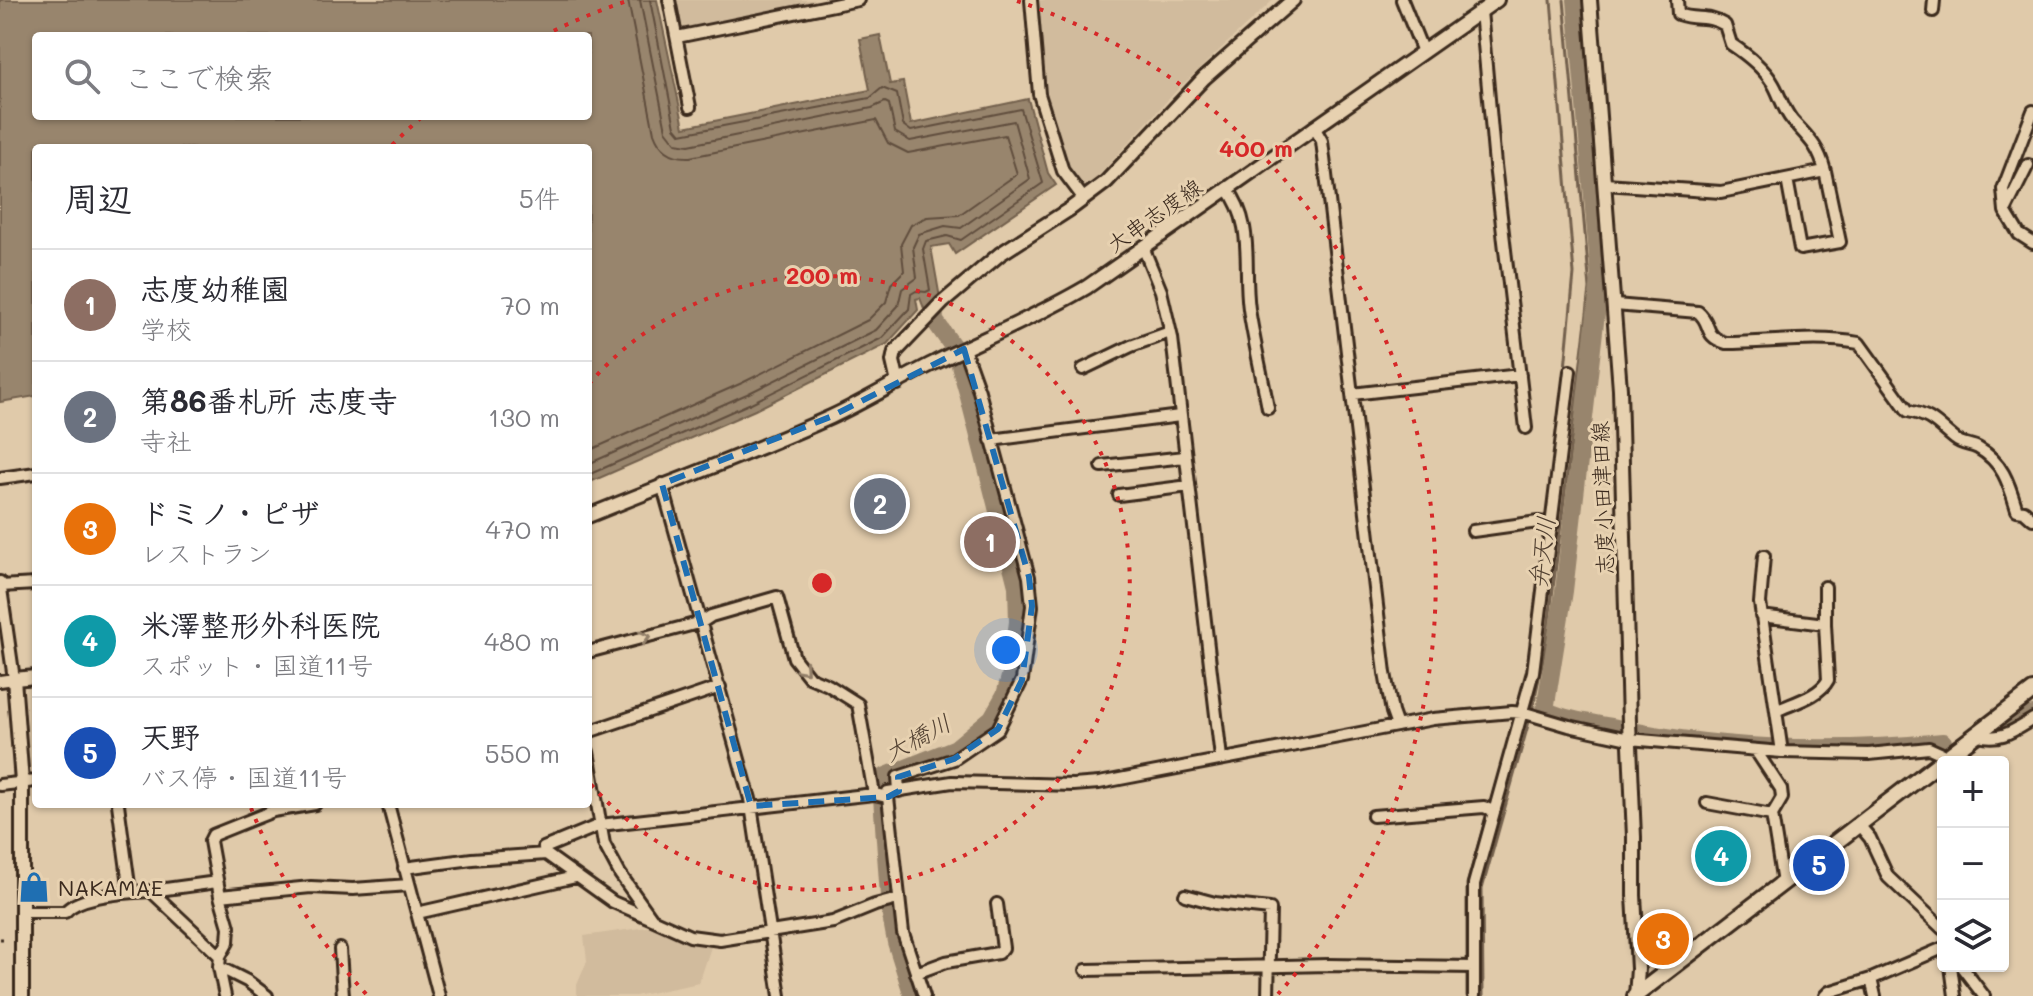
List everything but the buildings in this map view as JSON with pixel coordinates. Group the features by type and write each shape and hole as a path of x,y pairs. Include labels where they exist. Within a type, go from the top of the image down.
{"highway":[{"path":"1950,756 2033,691"},
{"path":"1636,996 1937,766"}],"main road":[{"path":"898,383 893,361 895,352 942,303 1000,254 1106,182 1204,78 1293,0"},
{"name":"大串志度線","path":"592,514 817,423 1053,307 1497,0"},
{"name":"志度小田津田線","path":"1590,0 1615,305 1634,837 1636,996"},
{"path":"22,996 22,782 14,679 32,677"}],"street":[{"path":"669,0 690,107"},
{"path":"677,37 858,0"},
{"path":"1031,0 1039,94 1063,171 1084,199"},
{"path":"1402,0 1423,52"},
{"path":"1677,0 1678,14 1713,17 1725,25 1731,44 1749,56 1774,84 1791,119 1809,135 1821,154 1840,242 1800,249 1787,179"},
{"path":"1481,11 1495,165 1526,428"},
{"path":"2033,111 2003,189 2005,211 2019,234 2033,243"},
{"path":"1314,127 1322,141 1385,673 1397,726"},
{"path":"2005,211 2028,165"},
{"path":"1605,184 1721,192 1825,171"},
{"path":"1227,188 1240,205 1245,225 1249,307 1268,408"},
{"path":"1143,247 1161,291 1170,332 1221,758"},
{"path":"1615,305 1698,312 1705,317 1708,332 1726,343 1801,339 1859,343 1908,411 1927,415 1959,443 1976,447 1994,460 2007,477 2017,510 2024,511 2033,519"},
{"path":"1083,369 1170,332"},
{"path":"899,791 898,777 954,759 998,729 1022,680 1032,606 1029,577 979,391 963,350"},
{"path":"1474,996 1473,896 1493,811 1533,672 1570,371"},
{"path":"1352,394 1520,375"},
{"path":"991,440 1180,416"},
{"path":"1102,466 1185,457"},
{"path":"0,478 32,474"},
{"path":"662,484 751,806 780,996"},
{"path":"1119,495 1189,486"},
{"path":"1473,531 1538,522 1553,524"},
{"path":"1764,556 1761,616 1782,752"},
{"path":"0,681 14,679 0,585 32,584"},
{"path":"1776,711 1825,686 1828,680 1825,587"},
{"path":"592,651 702,622 711,616 777,597 794,658 809,677 858,704 874,794"},
{"path":"1761,616 1825,624"},
{"path":"592,731 720,687"},
{"path":"924,996 903,933 888,792 952,782 1073,785 1397,726 1476,714 1522,712 1629,739 1782,752 1869,754 1929,748 1947,756"},
{"path":"1978,735 1993,739 2003,737 2033,719"},
{"path":"1756,751 1781,789 1782,798 1772,815 1783,883"},
{"path":"592,776 604,844 620,874 652,919"},
{"path":"0,785 32,781"},
{"path":"888,797 874,794 600,825 544,848 546,854 575,877 613,902 690,936 720,940 833,922 898,899"},
{"path":"1707,803 1772,815"},
{"path":"1373,816 1484,807 1493,811"},
{"path":"119,808 130,892"},
{"path":"225,996 220,962 228,942 229,927 210,841 213,835 273,811 291,808"},
{"path":"389,808 439,996"},
{"path":"1859,825 1870,838 1888,877 1937,923"},
{"path":"404,868 546,854"},
{"path":"417,913 575,877"},
{"path":"21,912 65,912 72,904 130,892 217,882"},
{"path":"220,896 311,887 353,889 409,885"},
{"path":"151,891 220,962 267,996"},
{"path":"1185,895 1215,903 1270,909 1268,996"},
{"path":"916,973 946,962 998,953 1003,948 997,904"},
{"path":"340,949 343,996"},
{"path":"1825,996 1937,951"},
{"path":"1086,970 1268,966 1474,967"},
{"path":"1952,972 1955,996"},
{"path":"1966,972 1984,996"},
{"path":"1871,979 1875,996"}],"highlighted area":[{"path":"964,349 1029,577 1032,606 1022,680 998,729 954,759 898,777 899,791 888,797 751,806 662,484 830,417"}],"shaded area":[{"path":"675,0 826,0 686,29 679,21"},
{"path":"1036,0 1273,0 1178,89 1087,188 1082,188 1063,162 1046,87"},
{"path":"654,926 711,947 699,983 635,996 577,996 577,985 587,961 584,936"}],"water":[{"path":"0,0 657,0 684,127 870,90 860,39 880,35 890,84 903,82 911,124 1028,99 1048,173 1056,185 955,254 949,244 931,247 940,298 925,311 920,298 916,299 918,310 887,344 755,410 592,481 592,144 32,144 32,397 0,402"}],"waterway":[{"path":"1551,0 1574,274 1564,379"},
{"path":"1532,711 1546,645 1590,289 1564,0"},
{"name":"弁天川","path":"1576,0 1600,279 1564,591 1545,710 1562,717 1657,735 1738,745 1861,748 1943,742"},
{"name":"大橋川","path":"913,996 896,942 890,910 881,783 886,776 956,748 992,718 1005,695 1011,673 1018,622 1017,586 968,393 956,351 935,321 934,303"},
{"path":"1467,996 1467,884 1526,678 1531,648"},
{"path":"1997,732 2033,715"},
{"path":"1483,996 1482,889 1530,718"}],"place":[{"name":"第86番札所 志度寺","path":"880,504"},
{"name":"志度幼稚園","path":"990,542"},
{"name":"米澤整形外科医院","path":"1721,856"},
{"name":"天野","path":"1819,865"},
{"name":"NAKAMAE","path":"34,887"},
{"name":"ドミノ・ピザ","path":"1663,939"}]}
